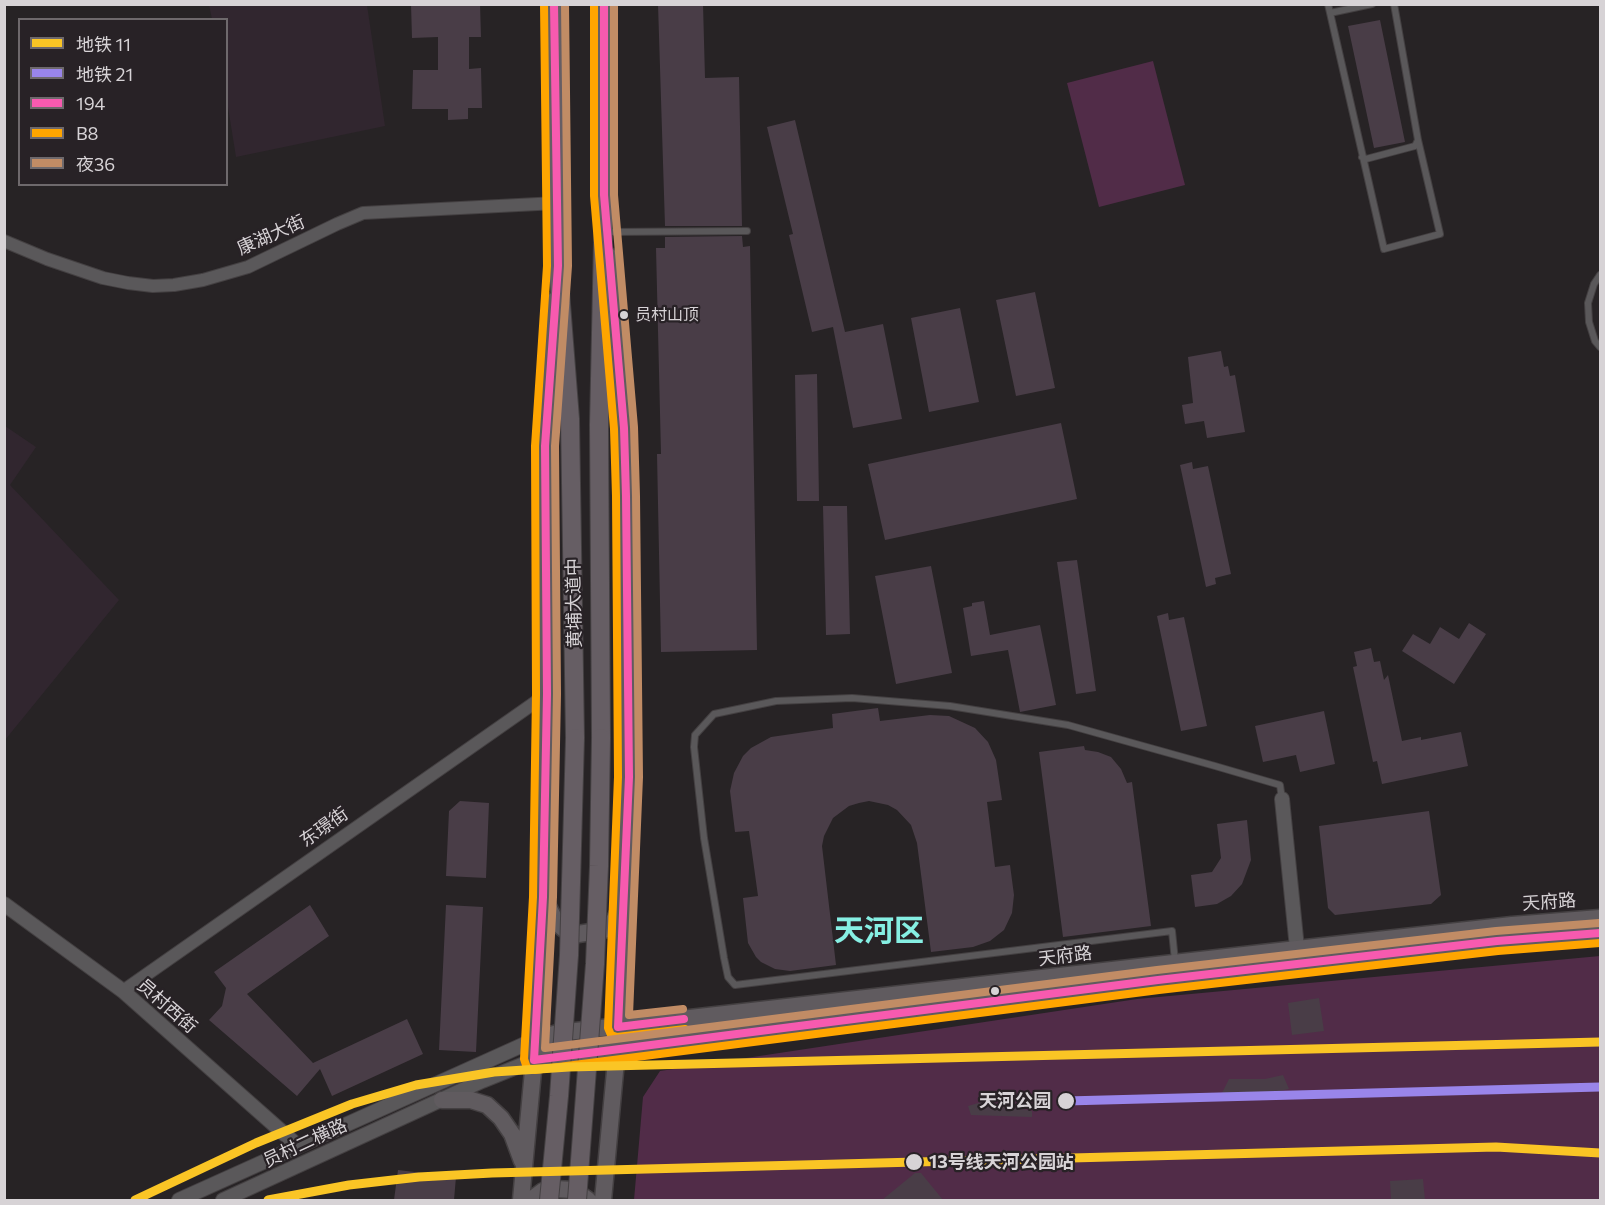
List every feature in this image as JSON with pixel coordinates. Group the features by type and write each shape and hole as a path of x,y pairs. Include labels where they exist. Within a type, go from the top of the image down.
{"main road":[{"name":"黄埔大道中","path":"549,1200 568,977 575,738 570,419 558,266 554,4"},
{"name":"黄埔大道中","path":"577,1200 595,964 599,877 601,738 599,424 604,195 604,4"},
{"path":"603,1200 617,1050 629,777 626,462 604,195"},
{"path":"520,1200 536,1039 543,897 547,694 545,457 558,266"},
{"path":"543,897 556,922 564,929 578,934 604,930 613,922 625,900"},
{"name":"天府路","path":"534,1060 1126,983 1512,925 1600,918"},
{"name":"天府路","path":"536,1039 558,1034 1176,963 1600,933"},
{"path":"442,1100 471,1100 494,1111 512,1134 524,1167"},
{"path":"531,1200 543,1191 555,1189 574,1190 588,1200"}],"street":[{"name":"康湖大街","path":"4,241 47,259 103,278 144,285 174,285 203,280 248,267 363,213 557,203"},
{"name":"东璟街","path":"123,992 547,694"},
{"path":"1282,799 1298,956"},
{"name":"员村西街","path":"4,904 123,992 298,1146"},
{"name":"员村二横路","path":"179,1200 536,1039"},
{"name":"员村二横路","path":"223,1200 534,1060"}],"lane":[{"path":"1328,4 1384,249 1440,234 1419,140 1394,4"},
{"path":"1330,13 1372,4"},
{"path":"1362,157 1366,159 1415,146 1419,140"},
{"path":"607,232 747,231"},
{"path":"1600,275 1594,284 1588,303 1589,322 1595,341 1600,347"},
{"path":"1176,963 1172,931 735,985 728,977 710,870 695,759 695,735 714,714 776,701 852,698 939,705 1068,725 1280,785 1282,799"}],"shaded area":[{"path":"209,5 367,5 385,126 236,157 228,107 228,18 212,18"},
{"path":"1153,61 1185,185 1099,207 1067,83"},
{"path":"5,426 36,447 10,485 119,600 5,740"},
{"name":"天河公园","path":"1600,956 1600,1200 634,1200 643,1097 660,1071 1137,999"}],"building":[{"path":"411,4 480,4 481,37 469,37 469,69 481,68 482,108 468,108 468,119 448,120 448,109 412,109 413,70 438,70 438,37 412,38"},
{"path":"658,4 703,4 705,78 739,77 742,226 665,226"},
{"path":"1380,20 1405,142 1374,148 1348,26"},
{"path":"795,120 845,332 883,324 902,419 853,428 833,327 812,332 789,235 793,234 767,127"},
{"path":"742,236 743,247 750,246 757,650 661,652 657,454 661,454 656,248 665,248 665,237"},
{"path":"1035,292 1055,388 1016,396 996,300"},
{"path":"960,308 979,402 929,412 911,318"},
{"path":"1221,351 1224,367 1228,366 1230,376 1235,375 1245,432 1207,438 1204,421 1185,424 1182,405 1193,403 1188,357"},
{"path":"817,374 819,501 797,501 795,375"},
{"path":"1061,423 1077,499 885,540 868,464"},
{"path":"1192,462 1193,469 1208,466 1231,574 1215,578 1216,584 1206,587 1180,465"},
{"path":"823,506 847,506 850,634 826,635"},
{"path":"1077,560 1096,691 1076,694 1057,562"},
{"path":"931,566 952,673 896,684 875,576"},
{"path":"984,601 990,635 1040,625 1056,705 1020,712 1008,650 971,656 963,608 972,606 972,603"},
{"path":"1168,613 1169,620 1184,617 1207,726 1181,731 1157,616"},
{"path":"1469,623 1486,634 1454,684 1402,651 1413,634 1430,644 1440,627 1459,639"},
{"path":"1371,648 1374,662 1380,661 1384,680 1388,675 1402,741 1421,737 1421,740 1461,732 1468,766 1382,784 1377,761 1373,762 1353,667 1357,666 1354,652"},
{"path":"878,708 880,721 930,715 949,716 975,728 988,742 996,760 1002,800 987,802 995,867 1010,865 1014,895 1012,913 1004,930 990,941 973,947 931,952 917,843 911,825 897,810 888,805 869,801 859,803 849,806 833,818 822,846 836,965 790,971 775,969 761,962 748,943 743,898 758,896 749,831 735,832 730,791 734,773 743,756 751,748 771,737 833,728 832,714"},
{"path":"1324,711 1335,764 1300,772 1296,755 1263,762 1255,726"},
{"path":"1084,746 1085,750 1111,757 1121,769 1127,783 1132,782 1151,926 1063,937 1039,752"},
{"path":"460,801 489,803 486,878 446,876 449,811"},
{"path":"1429,811 1441,895 1431,904 1335,915 1328,908 1319,826"},
{"path":"1247,820 1251,860 1242,884 1231,896 1217,904 1195,907 1191,875 1212,872 1221,858 1217,824"},
{"path":"310,905 329,936 247,994 313,1063 407,1019 423,1054 332,1096 320,1069 297,1096 209,1020 222,1006 226,988 214,972"},
{"path":"446,905 483,907 476,1052 439,1050"},
{"path":"1319,998 1324,1031 1292,1035 1288,1003"},
{"path":"1283,1075 1289,1089 1265,1094 1222,1093 1229,1079 1265,1079"},
{"path":"985,1101 1032,1111 1032,1117 971,1115 968,1106"},
{"path":"398,1170 456,1177 454,1200 394,1200"},
{"name":"13号线天河公园站","path":"915,1173 921,1173 943,1200 882,1200"},
{"path":"1423,1179 1425,1200 1391,1200 1390,1181"}],"metro line":[{"name":"11","path":"135,1200 256,1143 352,1104 416,1085 494,1072 569,1067 1600,1042"},
{"name":"21","path":"1066,1101 1600,1087"},
{"name":"11","path":"268,1200 349,1185 419,1177 492,1173 1496,1147 1600,1153"}],"transit line":[{"name":"B8","path":"544,4 547,266 535,446 536,694 533,897 524,1059 527,1068 535,1070 1159,990 1498,951 1600,943"},
{"name":"194","path":"554,4 558,266 545,446 547,694 543,897 534,1060 1158,980 1497,941 1600,933"},
{"name":"夜36","path":"565,4 568,266 555,446 557,694 553,897 545,1048 1157,970 1496,931 1599,923"},
{"name":"B8","path":"594,4 594,196 614,429 616,496 618,777 608,1028 611,1035 617,1037 685,1029"},
{"name":"194","path":"604,4 604,195 624,428 626,496 629,777 618,1027 684,1019"},
{"name":"夜36","path":"614,4 614,195 634,427 636,496 639,777 629,1015 683,1009"}],"place":[{"name":"员村山顶","path":"624,315"},
{"name":"天河公园","path":"1066,1101"},
{"name":"13号线天河公园站","path":"914,1162"}],"district":[{"name":"天河区","path":"879,931"}]}
